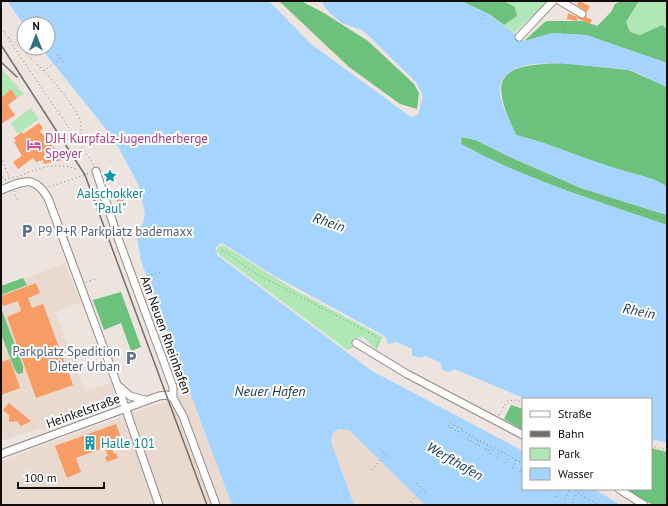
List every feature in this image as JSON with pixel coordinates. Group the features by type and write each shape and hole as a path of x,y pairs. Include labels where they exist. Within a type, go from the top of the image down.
{"street":[{"path":"519,37 553,1"},
{"path":"560,1 582,14"},
{"name":"Am Neuen Rheinhafen","path":"96,171 119,241 173,387 173,398 183,416 216,505"},
{"path":"1,190 12,183 33,182 43,190 48,198 126,408 159,505"},
{"path":"356,343 407,374 522,434"},
{"path":"117,384 130,396 136,399 149,400"},
{"name":"Heinkelstraße","path":"1,454 162,395 173,398"},
{"path":"621,490 644,505"}],"path":[{"path":"283,1 314,32"},
{"path":"482,19 489,3"},
{"path":"562,21 565,37"},
{"path":"1,28 79,144 94,163 96,171 43,190"},
{"path":"6,35 31,57 44,71 77,113 82,125 79,144"},
{"path":"56,55 63,63"},
{"path":"44,71 60,59"},
{"path":"468,142 544,178 667,220"},
{"path":"1,157 18,202"},
{"path":"1,181 38,168 56,165 67,166 76,170"},
{"path":"1,173 4,180"},
{"path":"222,250 255,273 380,338 373,354"},
{"path":"138,280 160,272"},
{"path":"80,284 96,279"},
{"path":"496,421 507,401 516,400 522,402"},
{"path":"448,426 450,423 455,425 472,437 522,463"},
{"path":"450,428 452,424"},
{"path":"452,429 455,425"},
{"path":"455,431 457,427"},
{"path":"458,432 460,428"},
{"path":"461,436 464,432"},
{"path":"467,439 469,435"},
{"path":"470,441 472,437"},
{"path":"473,443 476,438"},
{"path":"476,445 478,440"},
{"path":"479,446 482,442"},
{"path":"485,449 487,444"},
{"path":"488,450 490,446"},
{"path":"652,446 667,450"},
{"path":"490,454 494,448"},
{"path":"380,449 390,459"},
{"path":"497,458 501,452"},
{"path":"372,470 385,454"},
{"path":"505,463 509,456"},
{"path":"512,468 516,460"},
{"path":"520,472 522,468"},
{"path":"416,483 426,494"},
{"path":"408,505 422,490"},
{"path":"556,497 560,490"},
{"path":"565,499 570,490"},
{"path":"573,490 586,496 599,505"},
{"path":"572,503 578,492"},
{"path":"580,505 586,496"},
{"path":"591,505 593,501"},
{"path":"665,505 667,501"}],"shaded area":[{"path":"65,263 81,302 55,312 85,391 111,383 115,398 112,404 43,431 42,428 1,441 1,288"},
{"path":"191,392 232,505 1,505 1,461"},
{"path":"344,429 349,430 425,505 354,505 331,442 333,432"}],"green space":[{"path":"279,1 301,1 324,13 368,41 414,84 419,93 417,109 400,104 349,67"},
{"path":"461,1 504,1 515,7 517,16 504,25 489,14"},
{"path":"504,1 548,1 514,33 504,25 517,16 515,7"},
{"path":"621,1 639,1 626,22 630,32 640,35 662,25 667,29 667,63 586,35 553,33 524,41 546,21 583,21 597,26 611,12 615,4"},
{"path":"639,1 667,1 667,29 661,25 640,35 630,32 626,22"},
{"path":"562,63 629,70 667,87 667,187 651,179 516,135 502,99 501,87 504,78 512,71 524,67 540,64"},
{"path":"1,68 24,94 17,98 11,89 1,98"},
{"path":"31,108 39,119 18,134 11,123"},
{"path":"461,137 476,140 508,156 581,188 667,215 667,225 536,179 486,157 461,144"},
{"path":"223,245 293,289 383,337 377,350 362,336 355,339 352,348 347,350 220,255 217,251 218,247"},
{"path":"23,278 27,285 1,295 1,286"},
{"path":"121,292 141,347 131,351 121,323 104,330 93,300"},
{"path":"1,308 23,366 23,373 18,374 15,370 1,334"},
{"path":"511,405 522,409 522,429 504,419"},
{"path":"652,448 667,452 667,505 653,505 627,490 652,490"}],"water":[{"path":"7,1 269,1 311,44 411,117 418,115 423,96 416,82 362,30 342,23 333,16 325,8 322,1 461,1 489,14 524,41 553,33 586,35 667,63 667,87 632,71 617,68 545,63 530,65 517,68 507,74 501,83 500,96 516,135 651,179 667,187 667,215 581,188 508,156 476,140 463,137 460,139 461,144 486,157 536,179 667,225 667,443 652,439 652,398 524,398 454,369 449,372 442,370 441,363 426,356 416,357 412,355 412,349 397,342 388,344 385,336 273,275 222,243 216,247 217,255 372,371 522,450 522,490 596,490 621,505 425,505 349,430 340,429 333,432 331,442 354,505 232,505 141,261 136,231 143,224 145,213 138,184 114,139 47,56 56,56 56,16 18,16"}],"building":[{"path":"579,1 590,6 587,12 577,5"},
{"path":"568,13 580,18 586,17 592,20 590,24 577,18 577,21 567,19"},
{"path":"11,89 17,98 8,105 15,115 1,124 1,98"},
{"name":"DJH Kurpfalz-Jugendherberge Speyer","path":"39,123 43,128 40,131 55,149 58,149 62,160 44,164 43,160 36,162 33,158 18,169 13,162 22,156 14,142 16,141 14,138 22,132 23,134"},
{"path":"124,193 126,198 123,200 124,204 119,206 115,196"},
{"path":"36,283 40,293 28,298 32,308 43,304 73,385 36,398 7,317 21,311 18,301 3,306 1,296"},
{"path":"10,359 20,388 1,395 1,362"},
{"path":"9,403 31,421 21,426 17,421 9,422 9,415 3,410"},
{"name":"Halle 101","path":"116,424 122,441 111,445 114,454 116,453 118,458 107,462 105,457 108,456 105,447 76,458 81,472 67,478 55,446"}],"railway":[{"path":"1,45 85,175 207,505"},
{"path":"1,62 17,77"}],"place":[{"name":"DJH Kurpfalz-Jugendherberge Speyer","path":"34,145"},
{"name":"Aalschokker \"Paul\"","path":"110,176"},
{"name":"P9 P+R Parkplatz bademaxx","path":"27,231"},
{"name":"Parkplatz Spedition Dieter Urban","path":"131,358"},
{"name":"Halle 101","path":"90,443"}],"water label":[{"name":"Rhein","path":"329,222"},
{"name":"Rhein","path":"639,311"},
{"name":"Neuer Hafen","path":"270,391"},
{"name":"Werfthafen","path":"455,461"}]}
